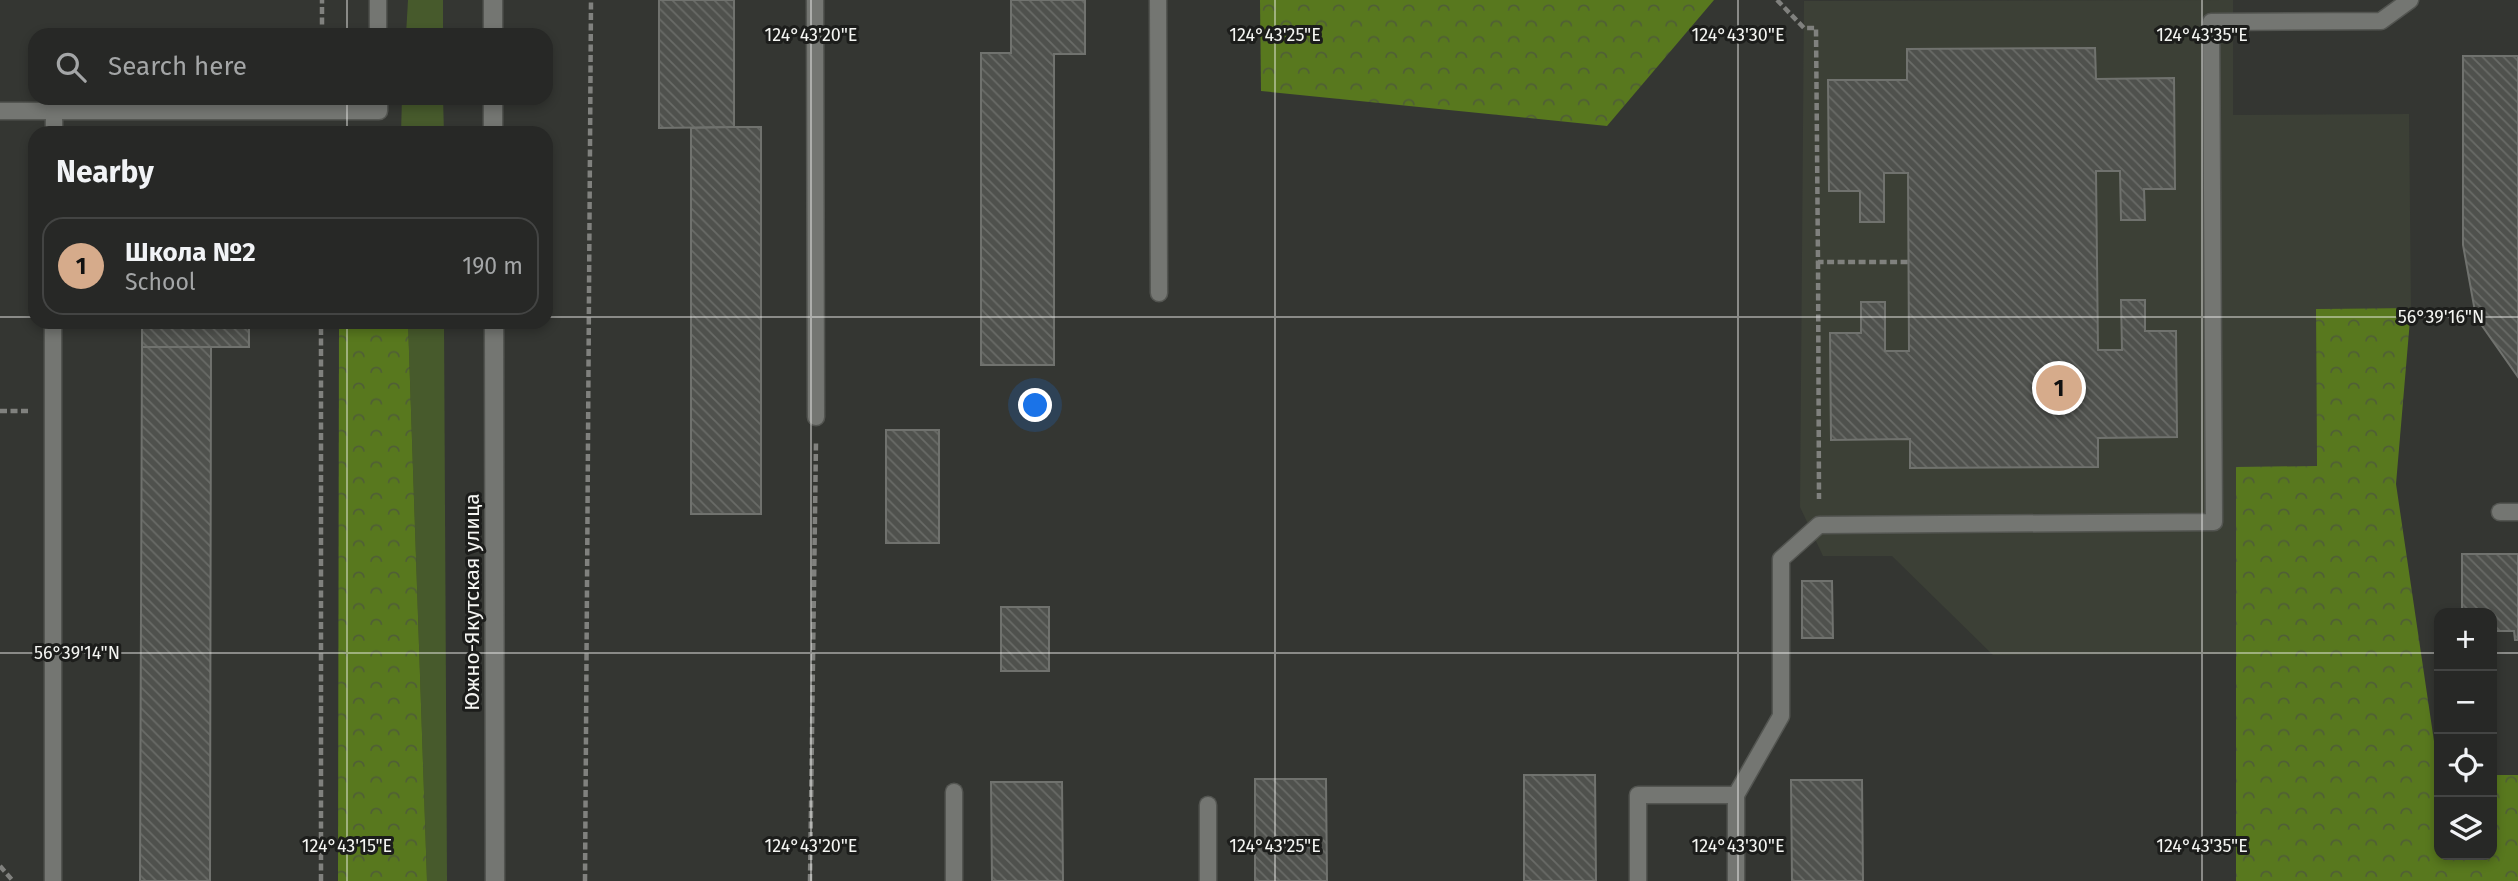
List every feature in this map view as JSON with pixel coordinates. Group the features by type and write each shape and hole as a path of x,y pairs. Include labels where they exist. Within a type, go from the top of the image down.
{"street":[{"path":"493,0 493,28"},
{"path":"493,105 493,126"},
{"name":"Южно-Якутская улица","path":"494,329 495,881"}],"lane":[{"path":"378,0 378,28"},
{"path":"815,0 816,418"},
{"path":"1158,0 1159,293"},
{"path":"1736,881 1736,795 1781,716 1781,559 1819,525 2214,522 2211,22 2381,21 2410,0"},
{"path":"0,111 379,111 379,105"},
{"path":"54,111 54,126"},
{"path":"53,329 53,881"},
{"path":"2500,512 2518,512"},
{"path":"954,792 954,881"},
{"path":"1638,881 1639,794 1736,795"},
{"path":"1208,806 1208,881"}],"path":[{"path":"322,0 322,28"},
{"path":"584,881 591,0"},
{"path":"1777,0 1804,28 1816,28 1819,525"},
{"path":"1818,262 1908,262"},
{"path":"321,329 321,881"},
{"path":"810,881 816,418"},
{"path":"0,866 13,881"}],"shaded area":[{"path":"2233,0 2233,115 2409,114 2411,308 2316,309 2317,467 2236,467 2238,654 1993,655 1892,556 1823,556 1800,507 1804,1"}],"green space":[{"path":"408,0 443,0 443,28 406,28"},
{"path":"1260,0 1714,0 1607,126 1261,91"},
{"path":"402,105 443,105 444,126 401,126"},
{"path":"2411,308 2396,484 2434,741 2434,860 2497,860 2497,775 2518,775 2518,881 2236,881 2236,467 2317,466 2316,309"},
{"path":"339,329 408,329 427,881 338,881"},
{"path":"408,329 444,329 447,881 427,881"}],"building":[{"path":"659,0 734,0 734,127 659,128"},
{"path":"1011,0 1085,0 1085,54 1054,54 1054,365 981,365 981,53 1011,53"},
{"path":"2095,48 2096,79 2174,78 2175,189 2144,189 2145,220 2121,220 2120,171 2096,171 2098,350 2122,350 2121,300 2145,300 2145,331 2176,331 2177,437 2098,438 2098,467 1910,468 1910,439 1831,440 1830,333 1861,333 1861,302 1885,302 1885,351 1909,351 1908,173 1884,173 1884,222 1860,222 1860,191 1829,191 1828,80 1907,80 1907,49"},
{"path":"2463,56 2518,56 2518,377 2476,317 2463,245"},
{"path":"761,127 761,514 691,514 691,128"},
{"path":"142,329 249,329 249,347 142,347"},
{"path":"142,347 211,347 210,881 140,881"},
{"path":"886,430 939,430 939,543 886,543"},
{"path":"2462,554 2518,554 2518,640 2515,640 2514,631 2497,631 2497,608 2462,608"},
{"path":"1802,581 1832,581 1833,638 1802,638"},
{"path":"1001,607 1049,607 1049,671 1001,671"},
{"path":"1524,775 1595,775 1596,881 1524,881"},
{"path":"1255,779 1326,779 1327,881 1255,881"},
{"path":"1791,780 1862,780 1863,881 1792,881"},
{"path":"991,782 1062,782 1063,881 992,881"}],"place":[{"name":"Школа №2","path":"2059,388"}]}
